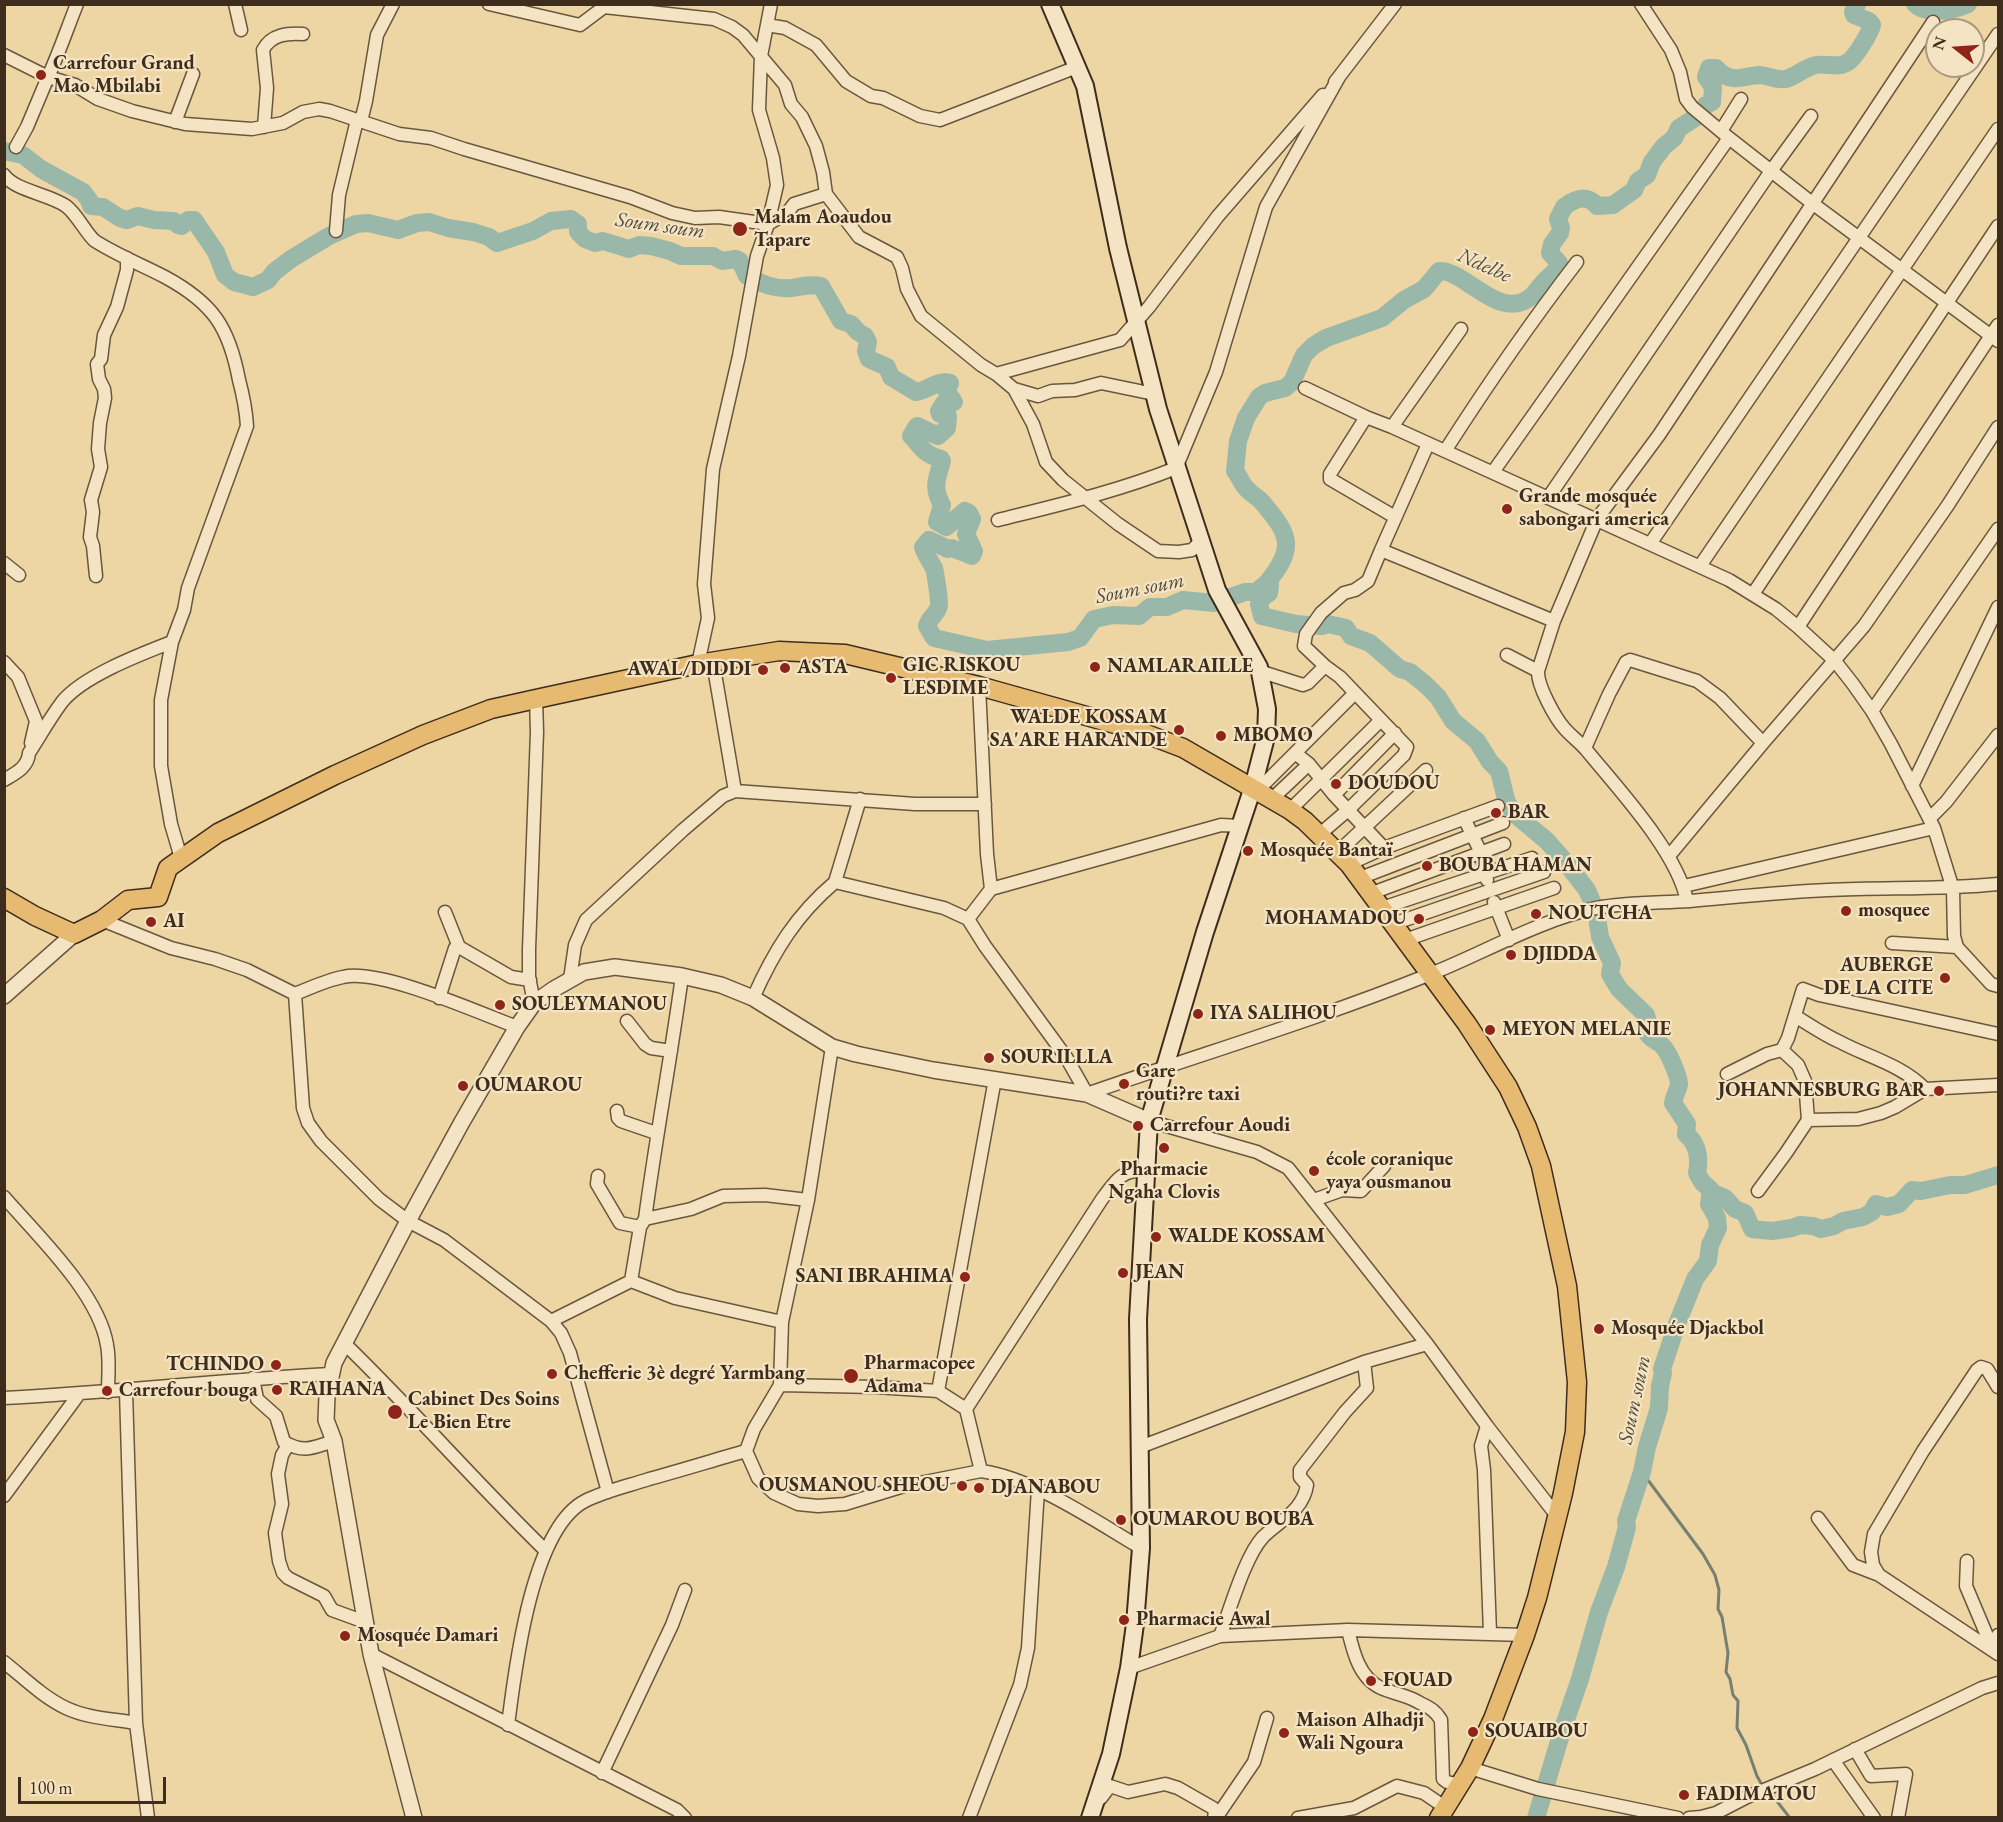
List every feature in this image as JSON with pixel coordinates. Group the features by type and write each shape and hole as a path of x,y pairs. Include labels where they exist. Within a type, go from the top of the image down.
{"main road":[{"path":"1050,4 1085,86 1118,248 1154,394 1176,468 1217,590 1259,671 1267,709 1261,792 1240,826 1163,1067 1149,1121 1138,1319 1141,1548 1130,1668 1111,1754 1092,1813"},
{"path":"4,898 35,916 74,934 102,920 128,900 158,897 168,868 218,833 334,775 413,739 491,709 705,663 779,651 845,654 979,686 1132,729 1183,748 1290,810 1320,834 1377,900 1429,975 1467,1024 1508,1087 1527,1127 1541,1166 1567,1286 1577,1382 1575,1432 1557,1516 1526,1635 1493,1719 1461,1785 1443,1813"}],"street":[{"path":"16,147 62,48 77,4"},
{"path":"235,4 241,30"},
{"path":"336,231 339,195 366,101 376,41 393,4"},
{"path":"489,4 580,25 604,7 714,19 743,35 785,84 791,104 808,129 823,172 826,194 859,237 897,257 907,289 921,316 1014,389 1033,424 1046,462 1084,498 1158,551 1191,550 1200,542"},
{"path":"639,4 654,13"},
{"path":"735,791 705,663 708,618 705,584 713,469 739,356 757,256 768,224 777,185 773,158 759,110 761,56 771,4"},
{"path":"996,374 1120,340 1136,323 1218,216 1339,77 1395,4"},
{"path":"1641,4 1671,50 1680,72 1686,99 1692,107 1812,203 1901,270 1996,334 1798,627"},
{"path":"767,25 785,28 816,45 836,72 859,89 920,116 940,120 1077,67"},
{"path":"264,127 266,112 263,50 265,46 285,33 303,34"},
{"path":"1687,901 1684,886 1669,856 1585,748 1563,727 1539,684 1538,671 1554,621 1597,519 1659,435 1925,34"},
{"path":"1650,544 1998,34"},
{"path":"4,55 48,77 75,85 98,99 175,122 252,129 283,123 303,112 319,110 399,134 431,138 630,197 672,213 695,218 719,216 768,224 788,212 794,204 826,194"},
{"path":"175,122 193,74"},
{"path":"998,520 1084,498 1176,468 1216,372 1266,207 1339,77"},
{"path":"1493,472 1725,135 1741,99"},
{"path":"1548,498 1811,116"},
{"path":"1700,566 1998,129"},
{"path":"4,175 7,179 67,206 85,226 93,240 168,279 205,304 224,327 234,352 247,426 188,588 184,610 172,642 161,700 161,766 171,824 181,858"},
{"path":"1753,594 1998,226"},
{"path":"96,576 90,537 93,512 91,500 101,467 98,449 105,398 97,364 101,359 104,335 117,307 127,270 127,258"},
{"path":"1444,451 1577,262"},
{"path":"1392,427 1461,329"},
{"path":"1014,389 1038,396 1101,383 1154,394"},
{"path":"1305,388 1700,566 1753,594 1798,627 1835,662 1872,711 1932,823 1953,889 1954,936 1957,947 1991,984 1998,986"},
{"path":"1366,417 1330,474 1330,479 1395,517"},
{"path":"1669,856 1762,742 1835,662 1864,626 1948,505 1998,427"},
{"path":"1320,834 1407,752 1407,747 1355,693 1304,646 1308,630 1334,599 1368,581 1428,444"},
{"path":"1872,711 1998,529"},
{"path":"1381,550 1554,621"},
{"path":"4,563 18,575"},
{"path":"1912,786 1998,606"},
{"path":"29,753 63,700 77,689 137,655 172,642"},
{"path":"1507,655 1538,671"},
{"path":"1585,748 1609,694 1626,662 1630,660 1697,681 1720,698 1762,742"},
{"path":"4,662 18,677 36,721 28,761 21,770 4,780"},
{"path":"1259,671 1302,685 1308,683 1325,666"},
{"path":"979,686 992,889"},
{"path":"1261,792 1295,753 1355,693"},
{"path":"534,1003 530,980 529,949 537,732 536,699"},
{"path":"1290,810 1380,721"},
{"path":"1334,795 1395,734"},
{"path":"1684,886 1932,823 1998,735"},
{"path":"1295,753 1309,764 1334,795 1384,848"},
{"path":"1261,792 1309,764"},
{"path":"1349,865 1365,828 1426,770"},
{"path":"570,979 575,945 586,920 723,796 735,791 915,804 985,804"},
{"path":"753,998 795,922 817,897 835,882 860,799"},
{"path":"1349,865 1384,848 1497,806"},
{"path":"1464,819 1481,853 1490,891 1509,940"},
{"path":"1349,865 1471,836 1503,823"},
{"path":"968,919 992,889 1221,825 1240,826"},
{"path":"1377,900 1504,844"},
{"path":"1377,900 1485,874 1532,858"},
{"path":"1393,924 1544,872"},
{"path":"835,882 944,908 968,919 1066,1057 1087,1094"},
{"path":"1087,1094 1280,1030 1429,975 1576,913 1597,908 1638,902 1687,901 1829,890 1953,889 1998,884"},
{"path":"1405,940 1554,888"},
{"path":"446,912 459,947 511,976 530,980"},
{"path":"102,920 171,948 215,958 247,970 295,994 344,976 363,976 392,982 517,1027"},
{"path":"4,996 74,934"},
{"path":"1892,943 1957,947"},
{"path":"439,998 455,948 459,947"},
{"path":"414,1818 371,1654 334,1441 326,1420 331,1374 334,1363 408,1221 517,1027 534,1003 584,972 615,966 682,976 721,985 753,998 832,1047 933,1070 1087,1094 1149,1121 1247,1148 1273,1159 1288,1168 1314,1200 1557,1516"},
{"path":"631,1281 682,976"},
{"path":"1782,1050 1796,1016 1803,989 1842,1000 1998,1034"},
{"path":"295,994 303,1108 308,1123 321,1141 379,1199 408,1221 444,1240 552,1321 570,1353 608,1492"},
{"path":"1796,1016 1837,1041 1886,1062 1916,1080 1925,1089"},
{"path":"627,1021 645,1044 651,1048 671,1051"},
{"path":"832,1047 808,1200 782,1322 780,1385 754,1429 746,1450 758,1478 774,1493 798,1504 818,1506 845,1504 904,1486 981,1471 1002,1473 1038,1489 1141,1548"},
{"path":"1727,1074 1767,1054 1782,1050 1798,1065 1805,1081 1808,1119 1786,1154 1758,1191"},
{"path":"938,1391 995,1079"},
{"path":"1808,1119 1858,1119 1895,1107 1925,1089 1998,1084"},
{"path":"617,1111 621,1121 656,1133"},
{"path":"1314,1200 1342,1191 1361,1191 1384,1166"},
{"path":"966,1409 1102,1199 1118,1178 1135,1170 1145,1171"},
{"path":"598,1176 597,1184 620,1222 642,1223 691,1209 723,1196 765,1196 808,1200"},
{"path":"4,1197 80,1285 99,1321 107,1345 108,1392"},
{"path":"552,1321 631,1281 675,1298 782,1322"},
{"path":"345,1344 546,1551"},
{"path":"1140,1447 1364,1362 1427,1344"},
{"path":"1220,1636 1250,1558 1261,1538 1298,1507 1305,1496 1307,1485 1300,1476 1300,1470 1345,1412 1367,1388 1364,1362"},
{"path":"1878,1575 1873,1565 1871,1552 1874,1534 1923,1451 1977,1370 1981,1367 1987,1370 1998,1387"},
{"path":"4,1398 126,1391 253,1378 331,1374"},
{"path":"253,1378 257,1399 276,1416 284,1442 294,1448 315,1449 334,1441"},
{"path":"780,1385 875,1386 938,1391 966,1409 981,1471"},
{"path":"126,1391 136,1723 148,1818"},
{"path":"4,1496 79,1394"},
{"path":"1487,1426 1481,1446 1484,1470 1490,1633"},
{"path":"288,1444 282,1455 278,1474 282,1504 275,1533 281,1568 288,1578 324,1596 332,1610 365,1622"},
{"path":"508,1725 517,1657 531,1599 546,1551 562,1522 582,1502 746,1450"},
{"path":"969,1818 1020,1685 1028,1648 1038,1489"},
{"path":"1818,1518 1853,1565 1878,1575 1996,1652"},
{"path":"1967,1561 1966,1586 1996,1652"},
{"path":"602,1773 668,1634 685,1590"},
{"path":"1348,1629 1354,1655 1365,1675 1379,1687 1410,1697 1438,1714 1442,1720 1443,1779 1461,1785"},
{"path":"1130,1668 1220,1636 1348,1629 1526,1635"},
{"path":"1996,1652 1998,1635"},
{"path":"371,1654 677,1810 685,1818"},
{"path":"4,1662 66,1708 87,1715 136,1723"},
{"path":"1689,1818 1716,1813 1982,1688 1998,1683"},
{"path":"1215,1818 1254,1762 1267,1718"},
{"path":"1855,1749 1871,1776 1906,1774 1899,1818"},
{"path":"1833,1760 1874,1818"},
{"path":"1470,1768 1538,1789 1678,1818"},
{"path":"1092,1813 1110,1786 1128,1792 1165,1784 1178,1788 1213,1808 1215,1818"},
{"path":"1298,1818 1354,1808 1397,1786 1424,1793 1443,1813"}],"waterway":[{"name":"Ndelbe","path":"1267,583 1276,571 1286,550 1284,533 1271,513 1246,488 1235,471 1238,441 1246,418 1259,397 1265,393 1285,388 1292,382 1304,355 1313,346 1326,338 1382,318 1404,300 1424,289 1439,271 1460,278 1484,294 1508,304 1521,302 1533,295 1558,267 1559,263 1550,253 1552,244 1560,233 1558,219 1564,207 1581,199 1589,200 1597,206 1613,205 1634,190 1638,181 1647,175 1652,162 1664,146 1674,138 1679,128 1695,118 1706,105 1712,102 1713,87 1706,77 1709,68 1716,68 1732,78 1759,75 1782,79 1790,78 1816,65 1844,64 1851,60 1858,51 1872,25 1869,21 1854,15 1857,4"},
{"name":"Ndelbe","path":"1915,4 1920,8 1933,11 1948,10 1968,4"},
{"name":"Soum soum","path":"4,151 23,155 41,169 83,192 91,206 103,207 120,218 127,220 138,216 174,221 182,226 188,220 194,220 216,252 225,275 234,282 253,287 268,280 274,272 291,259 329,236 356,224 368,223 398,230 417,223 429,222 473,232 489,237 497,243 533,231 551,221 571,219 578,224 578,232 585,239 595,243 603,241 629,249 639,245 651,246 681,256 713,256 722,261 736,259 740,261 747,276 769,286 780,288 821,286 841,321 851,324 865,336 868,342 866,351 869,359 887,367 891,377 916,392 942,382 950,383 946,390 954,402 944,403 939,411 940,414 948,416 947,428 938,436 917,426 911,436 926,452 942,461 936,483 942,505 937,522 946,527 965,511 972,519 966,534 974,551 972,556 952,548 948,549 929,540 923,547 934,568 938,593 938,608 927,626 934,638 987,650 1068,642 1080,638 1094,619 1113,615 1139,616 1150,607 1167,607 1183,600 1214,603 1245,592 1256,592 1267,583 1270,585 1269,593 1262,598 1259,604 1262,616 1296,624 1322,626 1328,624 1346,628 1351,636 1370,643 1400,669 1410,672 1438,697 1453,721 1477,741 1490,762 1499,771 1507,803 1516,815 1547,841 1587,890 1596,911 1600,937 1612,963 1610,974 1619,989 1646,1015 1647,1033 1663,1047 1676,1072 1679,1084 1673,1103 1687,1124 1686,1134 1696,1147 1697,1173 1702,1182 1711,1190 1709,1204 1717,1218 1718,1228 1710,1245 1708,1261 1695,1279 1662,1369 1659,1408 1626,1521 1627,1527 1616,1567 1599,1612 1536,1818"},
{"path":"1711,1192 1725,1198 1735,1209 1745,1213 1752,1229 1772,1231 1800,1225 1821,1229 1863,1217 1872,1212 1876,1204 1887,1207 1899,1204 1912,1190 1921,1191 1950,1185 1965,1185 1998,1175"},
{"path":"1642,1472 1703,1554 1715,1575 1719,1590 1718,1609 1722,1617 1728,1653 1726,1672 1733,1695 1738,1701 1737,1728 1763,1787"},
{"path":"1769,1791 1790,1818"}],"place":[{"name":"Carrefour Grand Mao Mbilabi","path":"41,75"},
{"name":"Malam Aoaudou Tapare","path":"740,229"},
{"name":"Grande mosquée sabongari america","path":"1507,509"},
{"name":"NAMLARAILLE","path":"1095,667"},
{"name":"ASTA","path":"785,668"},
{"name":"AWAL/DIDDI","path":"763,670"},
{"name":"GIC RISKOU LESDIME","path":"891,678"},
{"name":"WALDE KOSSAM SA'ARE HARANDE","path":"1179,730"},
{"name":"MBOMO","path":"1221,736"},
{"name":"DOUDOU","path":"1336,784"},
{"name":"BAR","path":"1496,813"},
{"name":"Mosquée Bantaï","path":"1248,851"},
{"name":"BOUBA HAMAN","path":"1427,866"},
{"name":"mosquee","path":"1846,911"},
{"name":"NOUTCHA","path":"1536,914"},
{"name":"MOHAMADOU","path":"1419,919"},
{"name":"AI","path":"151,922"},
{"name":"DJIDDA","path":"1511,955"},
{"name":"AUBERGE DE LA CITE","path":"1945,978"},
{"name":"SOULEYMANOU","path":"500,1005"},
{"name":"IYA SALIHOU","path":"1198,1014"},
{"name":"MEYON MELANIE","path":"1490,1030"},
{"name":"SOURILLLA","path":"989,1058"},
{"name":"Gare routi?re taxi","path":"1124,1084"},
{"name":"OUMAROU","path":"463,1086"},
{"name":"JOHANNESBURG BAR","path":"1939,1091"},
{"name":"Carrefour Aoudi","path":"1138,1126"},
{"name":"Pharmacie Ngaha Clovis","path":"1164,1148"},
{"name":"école coranique yaya ousmanou","path":"1314,1171"},
{"name":"WALDE KOSSAM","path":"1156,1237"},
{"name":"JEAN","path":"1123,1273"},
{"name":"SANI IBRAHIMA","path":"965,1277"},
{"name":"Mosquée Djackbol","path":"1599,1329"},
{"name":"TCHINDO","path":"276,1365"},
{"name":"Chefferie 3è degré Yarmbang","path":"552,1374"},
{"name":"Pharmacopee Adama","path":"851,1376"},
{"name":"RAIHANA","path":"277,1390"},
{"name":"Carrefour bouga","path":"107,1391"},
{"name":"Cabinet Des Soins Le Bien Etre","path":"395,1412"},
{"name":"OUSMANOU SHEOU","path":"962,1486"},
{"name":"DJANABOU","path":"979,1488"},
{"name":"OUMAROU BOUBA","path":"1121,1520"},
{"name":"Pharmacie Awal","path":"1124,1620"},
{"name":"Mosquée Damari","path":"345,1636"},
{"name":"FOUAD","path":"1371,1681"},
{"name":"SOUAIBOU","path":"1473,1732"},
{"name":"Maison Alhadji Wali Ngoura","path":"1284,1733"},
{"name":"FADIMATOU","path":"1684,1795"}]}
